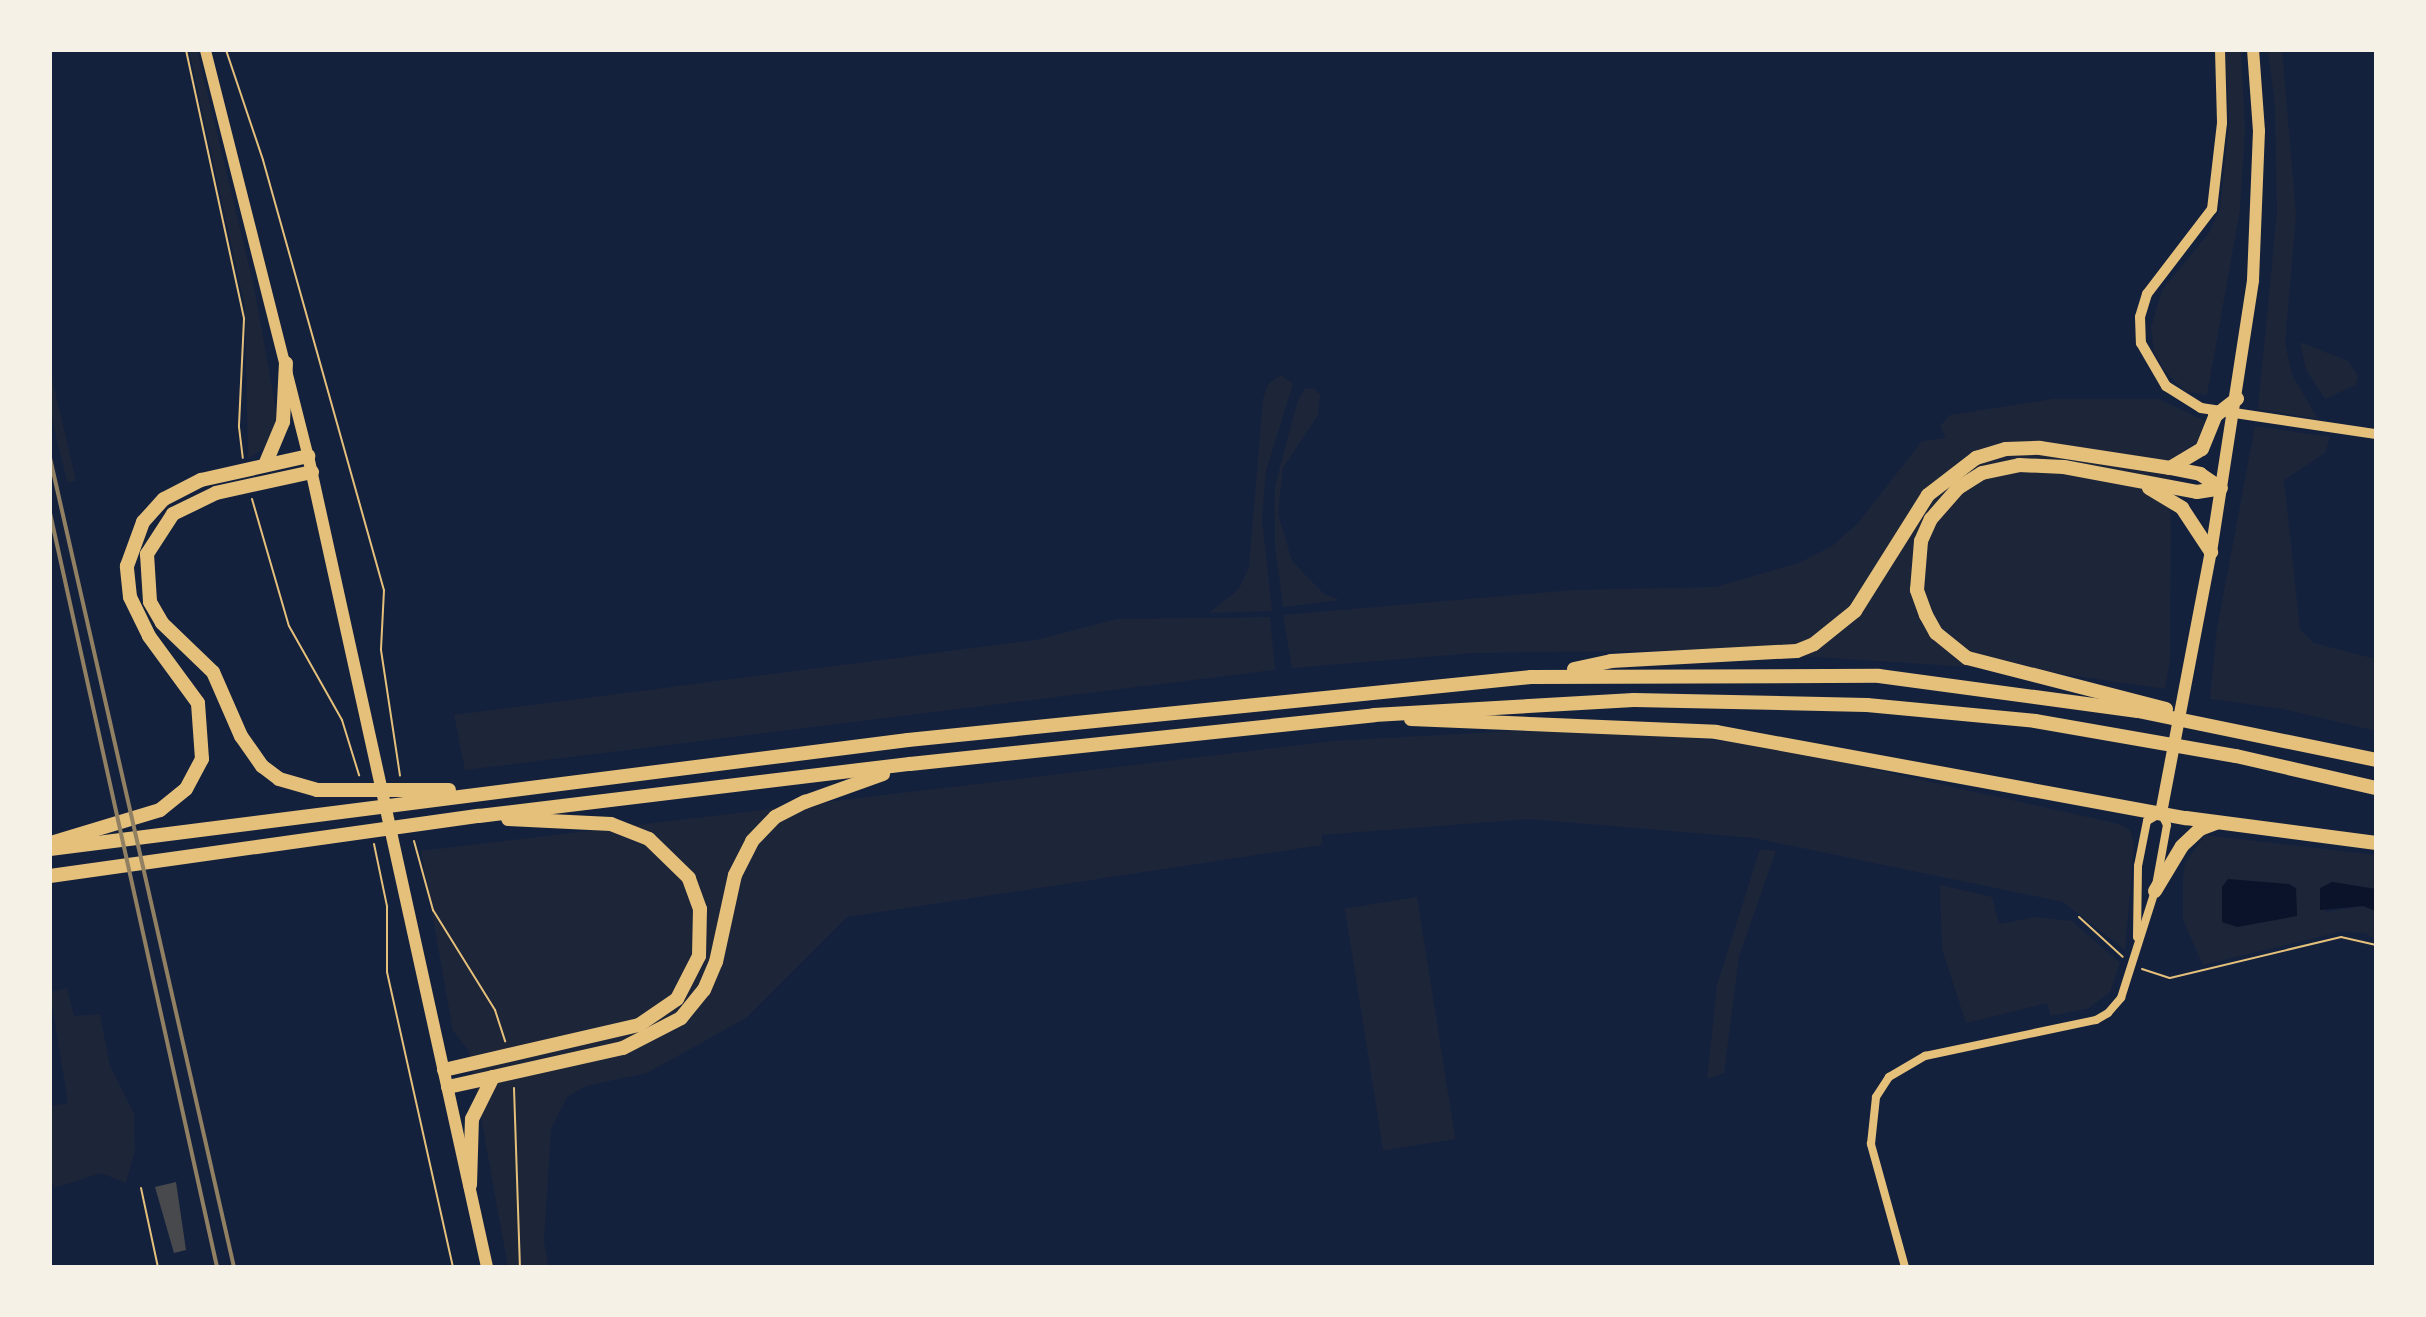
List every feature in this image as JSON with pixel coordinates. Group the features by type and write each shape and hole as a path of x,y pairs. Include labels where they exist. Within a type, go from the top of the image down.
{"highway":[{"path":"265,465 283,422 286,363"},
{"path":"2170,468 2206,443 2215,416 2237,399"},
{"path":"1531,677 1611,661 1754,655 1814,644 1855,611 1928,495 1976,458 2006,449 2040,448 2170,468 2200,474 2221,488"},
{"path":"50,846 160,810 186,789 198,771 205,742 198,703 138,618 127,566 143,522 164,499 228,474 308,456"},
{"path":"2192,720 2141,699 2005,672 1967,658 1936,633 1917,590 1916,565 1931,519 1958,488 1982,473 2019,465 2064,467 2197,492 2221,488"},
{"path":"312,472 232,490 173,514 152,543 145,579 156,614 213,672 241,736 262,766 290,784 317,790 509,790"},
{"path":"2134,481 2182,508 2211,552"},
{"path":"50,846 1062,722 1531,677 1879,676 2192,720 2376,760"},
{"path":"50,876 479,816 910,764 1374,715 1634,700 1867,705 2085,729 2376,788"},
{"path":"1374,715 1449,723 1716,732 2161,813 2376,843"},
{"path":"448,1087 623,1048 681,1018 704,990 716,962 735,875 752,841 775,817 805,802 910,764"},
{"path":"444,1070 608,1035 657,1016 691,979 699,956 700,909 689,878 669,854 634,832 589,822 479,816"},
{"path":"2153,895 2182,846 2200,829 2218,822"},
{"path":"470,1185 472,1119 495,1077"}],"main road":[{"path":"205,50 312,472 487,1267"},
{"path":"2161,813 2240,381 2259,204 2253,50"}],"street":[{"path":"2220,54 2222,123 2212,209 2147,294 2140,317 2141,343 2166,386 2201,408 2376,434"},
{"path":"1905,1267 1871,1144 1876,1097 1889,1077 1925,1056 2096,1020 2121,998 2137,937 2153,895 2167,825 2161,813 2147,821 2138,897 2137,937"},
{"path":"2138,897 2153,895"}],"path":[{"path":"186,50 244,319 239,427 243,461"},
{"path":"226,50 263,160 384,590 381,650 394,750"},
{"path":"252,498 289,626 342,720 355,758"},
{"path":"421,874 433,910 495,1010 506,1045"},
{"path":"383,882 387,972 453,1267"},
{"path":"2079,917 2131,963 2170,978 2341,937 2376,945"},
{"path":"514,1083 520,1267"},
{"path":"141,1188 158,1267"}],"shaded area":[{"path":"189,50 197,50 254,287 275,404 277,419 266,447 248,459 245,307"},
{"path":"2225,50 2241,50 2245,130 2240,210 2207,395 2185,391 2164,370 2154,352 2151,328 2162,290 2209,233 2220,209 2229,121"},
{"path":"2268,50 2282,50 2296,214 2285,343 2292,375 2318,419 2258,409 2277,212 2275,105"},
{"path":"2300,342 2348,361 2358,376 2356,385 2325,399 2306,370"},
{"path":"50,370 76,481 67,482 50,411"},
{"path":"1281,375 1293,384 1266,471 1262,519 1272,611 1209,613 1239,589 1249,567 1263,399 1268,384"},
{"path":"1314,388 1320,395 1318,415 1283,468 1278,514 1292,561 1324,594 1340,600 1283,607 1275,545 1275,486 1298,400 1305,389"},
{"path":"2053,399 2159,399 2205,421 2197,442 2171,459 2170,660 2165,689 2048,672 1705,650 1474,653 1292,668 1283,615 1573,590 1716,587 1801,562 1832,546 1858,523 1922,441 1946,438 1940,426 1950,415"},
{"path":"2255,426 2330,437 2325,453 2284,480 2300,629 2314,643 2376,659 2376,731 2283,709 2210,699 2217,629"},
{"path":"1270,617 1275,670 465,770 454,715 1035,640 1117,619"},
{"path":"1512,731 1660,734 1778,748 2119,824 2130,830 2134,845 2125,950 2063,902 1754,838 1529,819 1322,835 1322,845 847,917 746,1018 647,1073 586,1086 567,1097 551,1129 544,1240 548,1267 508,1267 469,1051 453,1031 421,851 1333,741"},
{"path":"2205,835 2376,855 2376,889 2332,882 2325,912 2363,906 2376,911 2376,940 2365,933 2340,932 2203,965 2183,920 2183,878 2185,863"},
{"path":"1760,849 1776,851 1739,956 1724,1073 1707,1079 1717,985"},
{"path":"2228,879 2289,884 2296,888 2297,916 2237,927 2222,922 2222,887"},
{"path":"2332,882 2376,889 2376,911 2363,906 2320,910 2320,888"},
{"path":"1940,885 1992,897 1999,924 2035,917 2072,921 2120,963 2110,992 2089,1008 2051,1016 2047,1003 1966,1023 1942,949"},
{"path":"1417,897 1455,1139 1383,1150 1345,908"},
{"path":"67,988 74,1016 100,1014 110,1066 134,1114 135,1150 126,1183 101,1173 54,1188 50,1176 50,1106 68,1103 50,992"}],"building":[{"path":"176,1182 186,1250 174,1253 155,1187"}],"railway":[{"path":"50,458 234,1267"},
{"path":"50,513 217,1267"}]}
